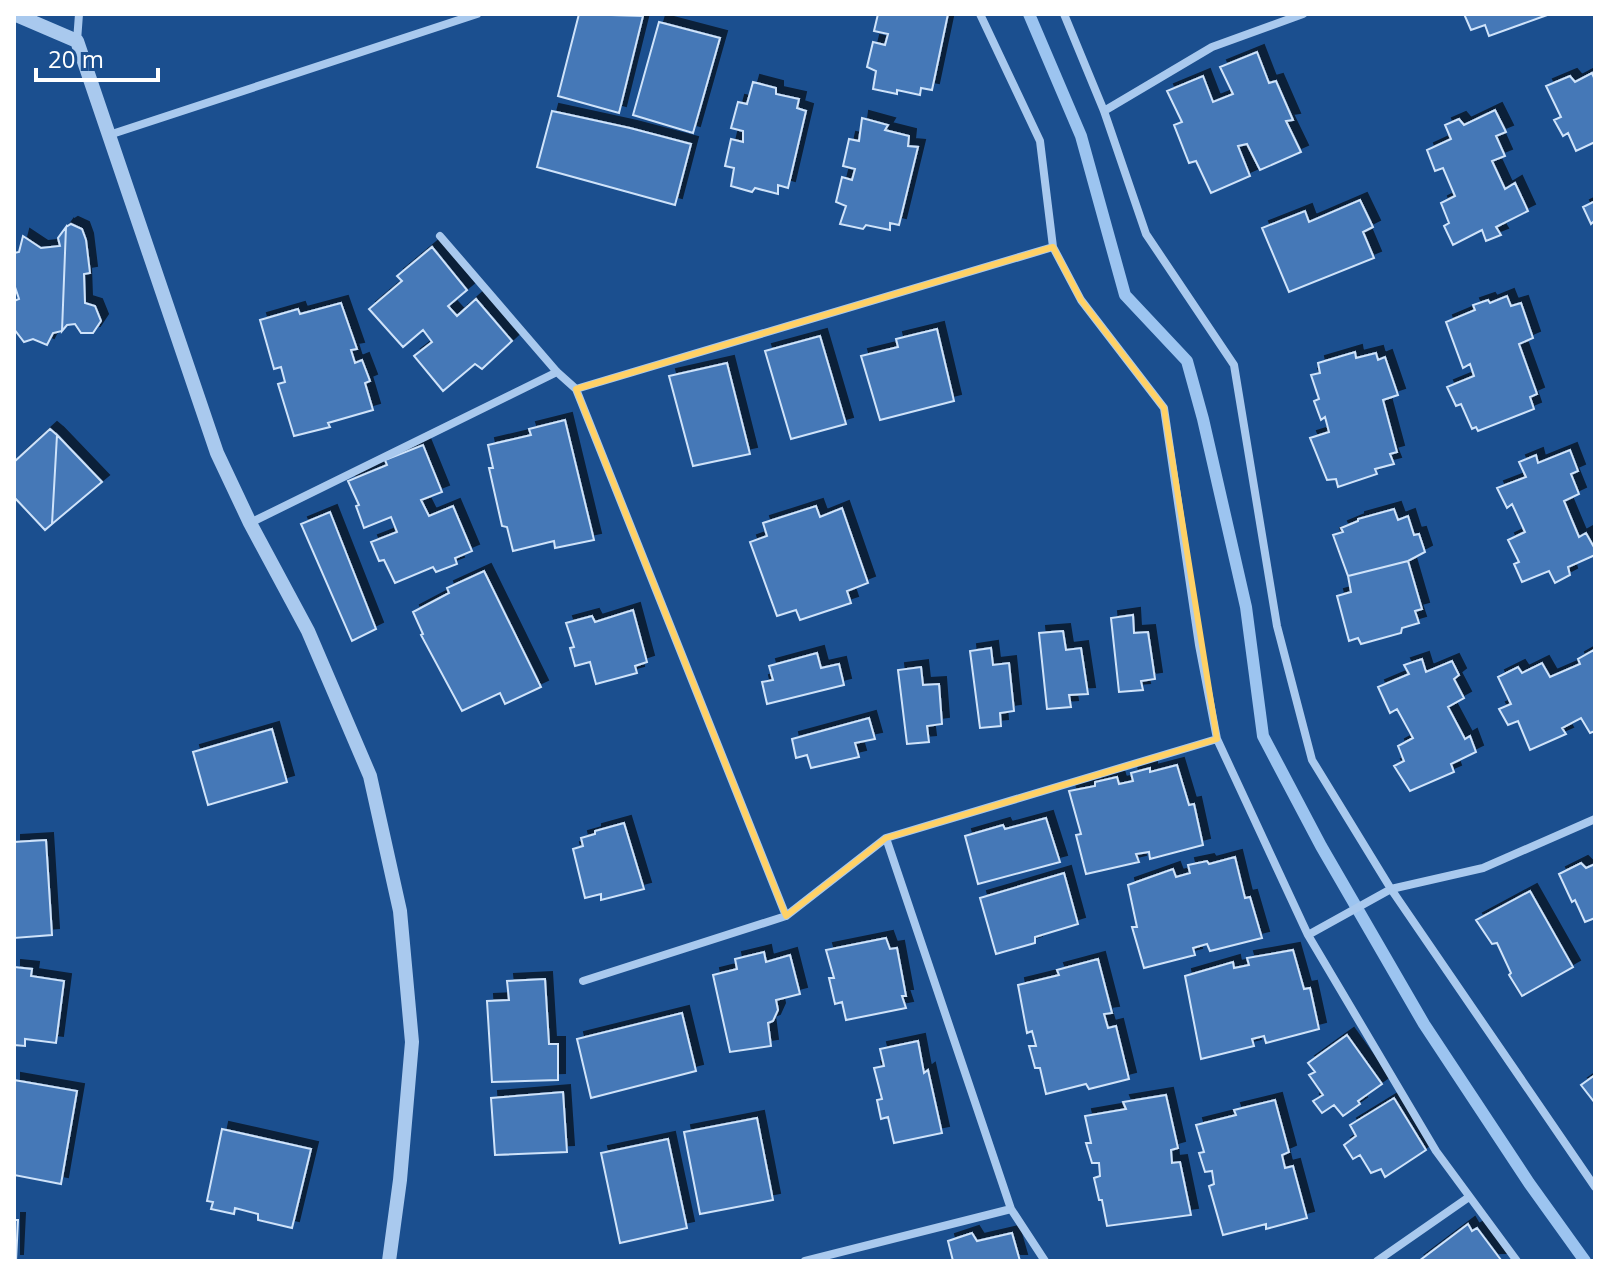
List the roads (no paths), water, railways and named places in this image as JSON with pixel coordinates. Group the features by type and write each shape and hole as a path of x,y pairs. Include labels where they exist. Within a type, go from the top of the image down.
{"street":[{"path":"14,14 77,41"},
{"path":"79,14 77,41 217,453 250,523 308,631 370,776 400,911 412,1042 400,1180 389,1261"},
{"path":"109,135 477,14"},
{"path":"980,14 1040,141 1053,247 1081,300 1164,408 1199,645 1217,739 1308,935 1436,1151 1517,1261"},
{"path":"1064,14 1104,111 1146,234 1234,365 1277,626 1312,760 1391,889 1595,1187"},
{"path":"1104,111 1212,47 1303,14"},
{"path":"440,236 557,372 576,389 786,916"},
{"path":"576,389 1053,247"},
{"path":"250,523 557,372"},
{"path":"583,981 786,916 886,838 1217,739"},
{"path":"1308,935 1391,889 1483,868 1595,819"},
{"path":"886,838 1011,1209 1045,1261"},
{"path":"1377,1261 1469,1197"},
{"path":"805,1261 1011,1209"}],"waterway":[{"path":"1029,14 1081,136 1125,295 1187,361 1246,607 1263,736 1321,846 1424,1024 1529,1183 1585,1261"}]}
